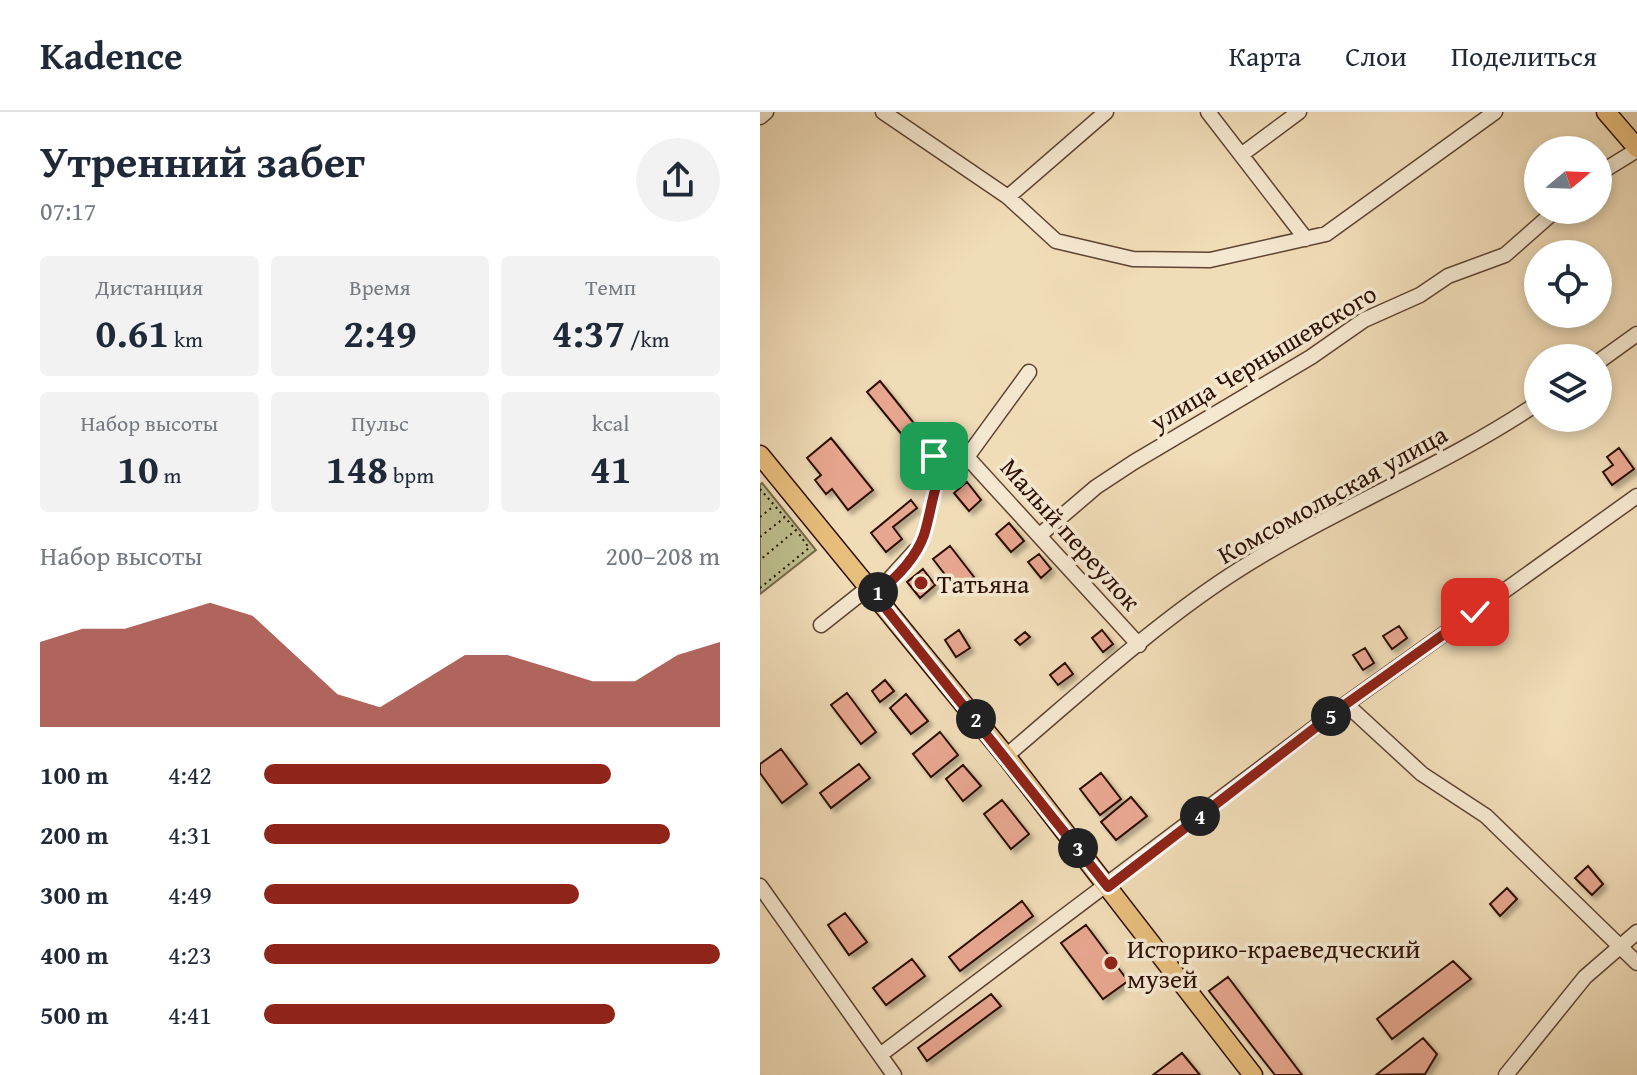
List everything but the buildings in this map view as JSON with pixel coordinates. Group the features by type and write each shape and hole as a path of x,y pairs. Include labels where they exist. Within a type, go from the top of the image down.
{"main road":[{"path":"1606,112 1637,149"},
{"path":"760,455 1006,756 1253,1075"}],"street":[{"path":"760,117 766,112"},
{"path":"883,112 1008,197 1056,241 1133,259 1210,260 1326,234 1495,112"},
{"path":"1008,197 1106,112"},
{"path":"1208,112 1306,239"},
{"path":"1241,155 1299,112"},
{"path":"1612,165 1637,149"},
{"name":"улица Чернышевского","path":"1041,534 1096,487 1134,462 1311,357 1364,320 1420,295 1448,276 1505,255 1540,224"},
{"path":"1612,352 1637,334"},
{"path":"927,448 934,456 946,461 967,457 1029,372"},
{"name":"Комсомольская улица","path":"1006,756 1139,645 1228,577 1524,413"},
{"name":"Малый переулок","path":"967,457 1041,534 1139,645"},
{"path":"880,1055 1108,887 1346,704 1637,496"},
{"path":"821,625 872,591 915,551"},
{"path":"1346,704 1422,774 1486,816 1619,949 1637,963"},
{"path":"760,886 894,1075"},
{"path":"1506,1075 1585,977 1637,932"}],"path":[{"path":"915,551 924,533 934,488 946,461"},
{"path":"760,489 809,548 760,588"},
{"path":"760,517 775,505"},
{"path":"760,537 785,517"},
{"path":"760,560 796,530"}],"green space":[{"path":"762,483 816,550 760,594 760,485"}],"place":[{"name":"Татьяна","path":"921,583"},
{"name":"Историко-краеведческий музей","path":"1111,963"}],"route":[{"path":"934,456 946,461 930,501 922,540 897,575 875,595 1108,887 1346,704 1475,612"}]}
